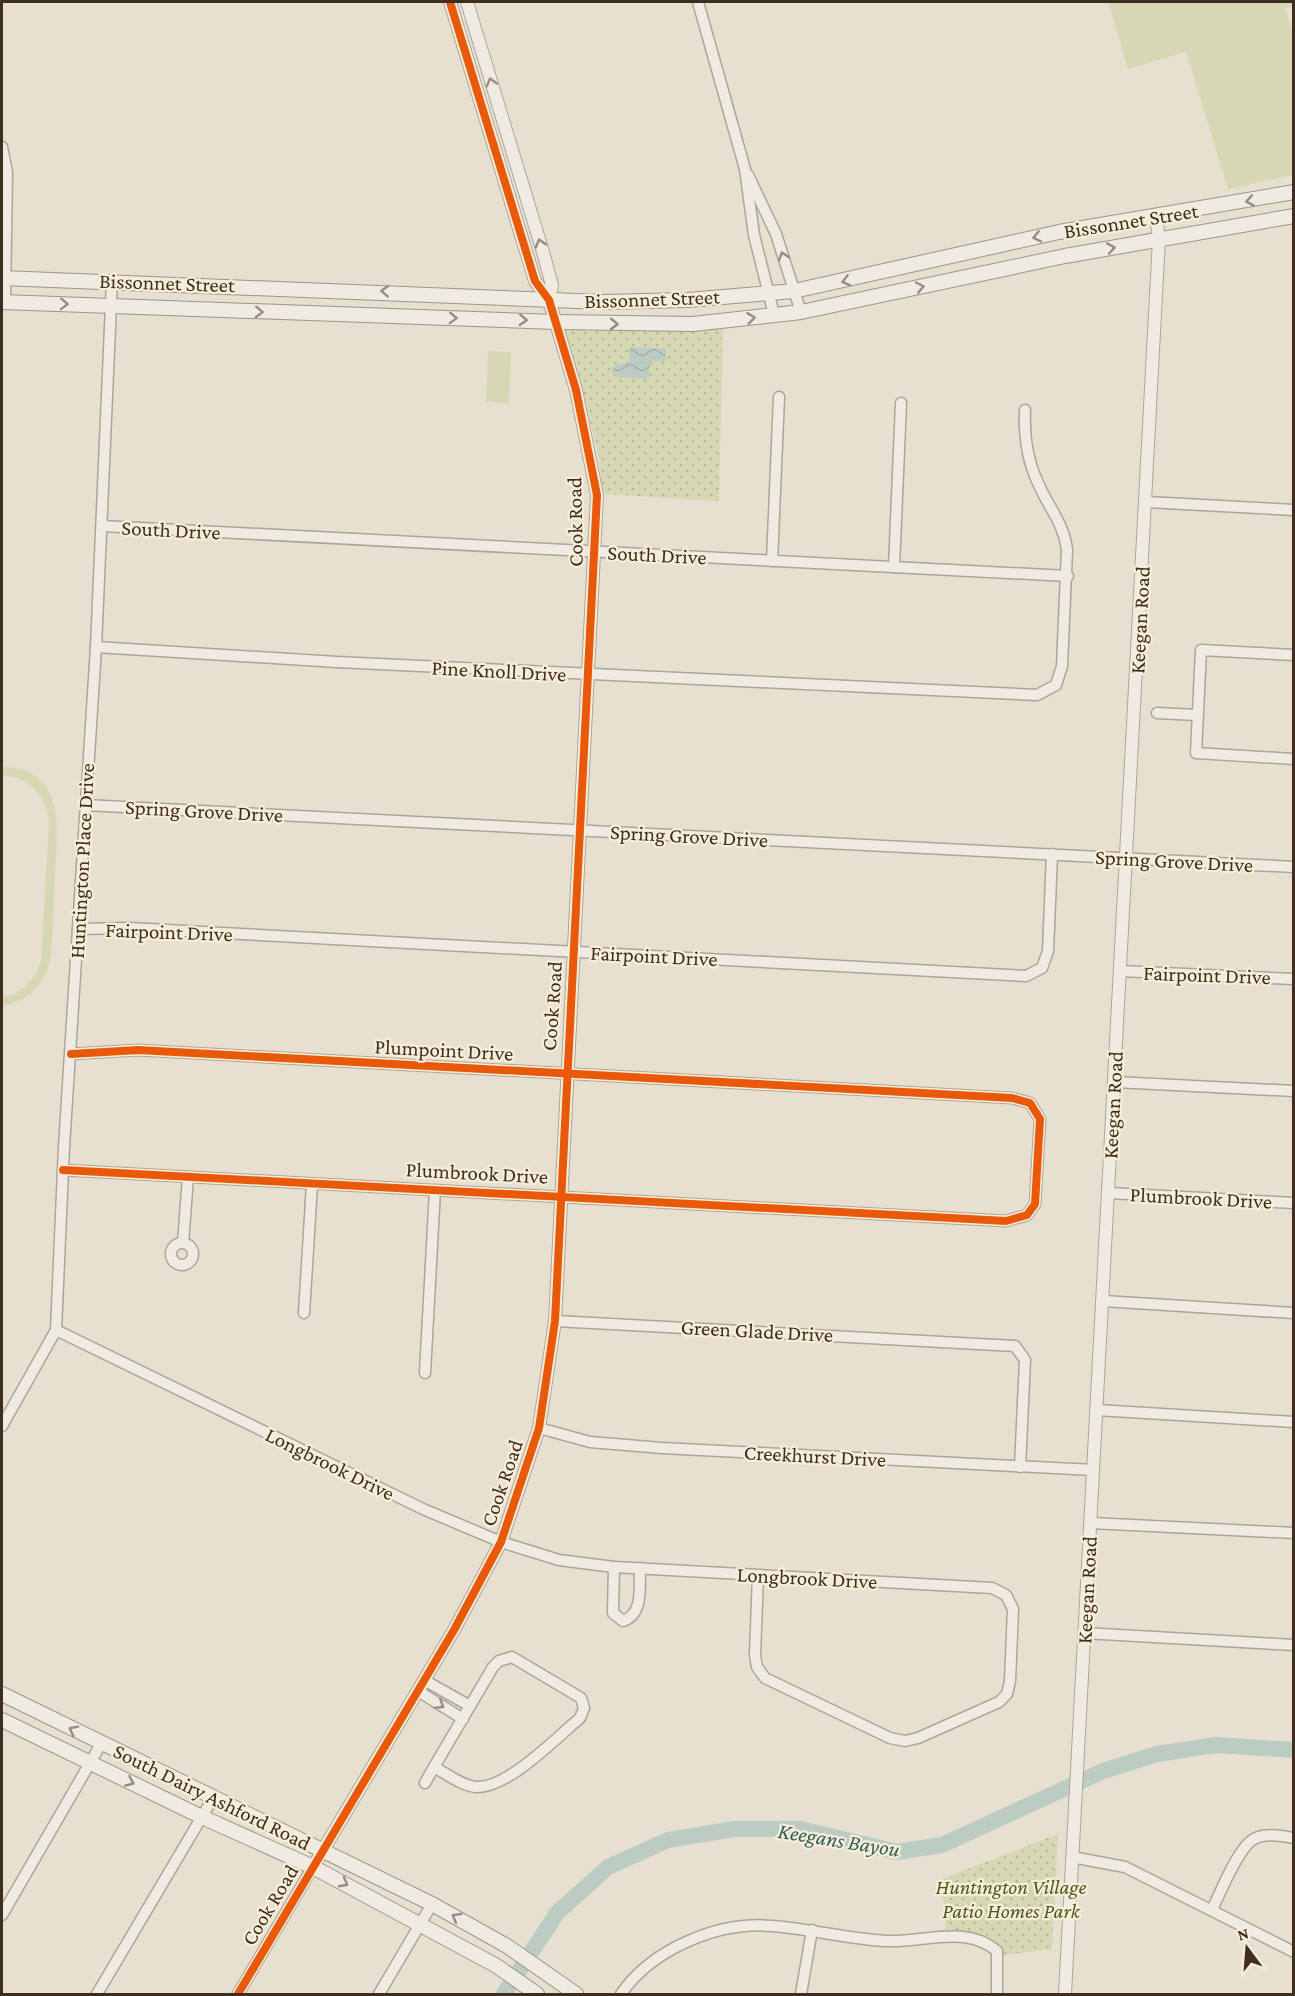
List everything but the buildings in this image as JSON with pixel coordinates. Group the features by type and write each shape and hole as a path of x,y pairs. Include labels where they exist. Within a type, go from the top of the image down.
{"main road":[{"name":"Bissonnet Street","path":"4,278 627,302 768,294 794,291 1059,232 1293,192"},
{"name":"Bissonnet Street","path":"3,302 556,322 693,324 801,312 1065,256 1293,216"},
{"path":"1059,232 1065,256"},
{"path":"947,257 952,280"},
{"path":"323,314 324,289"},
{"path":"417,317 418,293"},
{"name":"South Dairy Ashford Road","path":"2,1694 432,1904 507,1946 576,1995"},
{"name":"South Dairy Ashford Road","path":"2,1720 89,1764 314,1867 495,1965 533,1992"}],"street":[{"name":"Cook Road","path":"238,1995 421,1685 501,1542 539,1428 555,1321 565,1074 574,952 578,831 590,675 597,495 583,413 556,322 549,300 535,281 529,263 450,2"},
{"name":"Cook Road","path":"467,2 546,263 552,285 549,300"},
{"path":"698,2 745,169 754,235 774,315"},
{"path":"2,147 7,172 4,192 3,302"},
{"path":"745,169 776,234 801,312"},
{"name":"Keegan Road","path":"1065,1995 1147,502 1159,239 1156,216"},
{"name":"Huntington Place Drive","path":"2,1426 56,1330 63,1170 96,647 112,281"},
{"path":"772,561 779,397"},
{"path":"894,567 902,403"},
{"path":"1025,410 1024,429 1038,483 1065,533 1068,576"},
{"path":"1147,502 1293,510"},
{"name":"South Drive","path":"102,526 1068,576"},
{"name":"Pine Knoll Drive","path":"96,647 590,675 1037,695 1056,686 1062,666 1068,576"},
{"path":"1293,655 1201,650 1196,753 1293,759"},
{"path":"1157,713 1197,715"},
{"name":"Spring Grove Drive","path":"85,805 1293,867"},
{"name":"Fairpoint Drive","path":"78,930 129,928 1026,976 1042,968 1048,951 1052,854"},
{"name":"Fairpoint Drive","path":"1121,972 1293,979"},
{"name":"Plumpoint Drive","path":"71,1054 138,1050 959,1095"},
{"path":"1115,1082 1293,1090"},
{"name":"Plumbrook Drive","path":"63,1170 560,1195 1006,1221 1027,1215 1035,1204 1040,1119 1030,1103 1012,1098 959,1095"},
{"path":"183,1243 188,1178"},
{"path":"304,1313 312,1184"},
{"path":"425,1373 435,1190"},
{"name":"Plumbrook Drive","path":"1109,1193 1293,1203"},
{"path":"1103,1301 1293,1312"},
{"name":"Green Glade Drive","path":"555,1321 960,1341 1015,1346 1025,1360 1020,1467"},
{"name":"Longbrook Drive","path":"56,1330 423,1509 501,1542 560,1560 614,1567 639,1568 992,1588 1006,1594 1013,1609 1010,1681 1007,1694 999,1702 905,1741 890,1738 765,1678 757,1667 754,1655 758,1575"},
{"path":"1097,1410 1293,1422"},
{"name":"Creekhurst Drive","path":"539,1428 590,1442 662,1448 1093,1470"},
{"path":"1090,1523 1293,1533"},
{"path":"614,1567 613,1612 623,1622 631,1619 638,1608 639,1568"},
{"path":"1084,1633 1293,1645"},
{"path":"425,1782 493,1668 499,1661 512,1657 578,1694 584,1708 580,1718 496,1784 476,1787 466,1785 434,1767"},
{"path":"421,1685 470,1706"},
{"path":"421,1685 463,1719"},
{"path":"2,1914 101,1744"},
{"path":"97,1995 213,1798"},
{"path":"1212,1910 1244,1847 1254,1838 1272,1835 1293,1838"},
{"path":"1072,1857 1125,1867 1293,1952"},
{"path":"379,1995 432,1904"},
{"path":"621,1995 649,1964 690,1940 736,1928 770,1925 888,1941 964,1936 992,1947 998,1956 997,1995"},
{"path":"801,1995 813,1930"}],"green space":[{"path":"1108,2 1293,2 1293,6 1285,9 1294,33 1293,175 1228,189 1186,52 1128,69"},
{"path":"565,328 723,329 719,501 603,494 597,448"},
{"path":"488,351 511,352 509,404 486,401"},
{"path":"2,767 23,770 38,778 48,789 54,804 57,839 49,964 36,989 21,1000 2,1006 2,997 16,993 27,985 41,961 49,824 45,805 36,790 21,780 2,776"},
{"name":"Huntington Village Patio Homes Park","path":"1058,1834 1052,1949 1004,1955 1001,1948 988,1938 972,1933 946,1931 942,1879"}],"water":[{"path":"630,347 666,349 665,362 650,361 649,379 616,377 612,373 613,368 617,364 629,364"}],"waterway":[{"name":"Keegans Bayou","path":"504,1994 557,1913 608,1867 668,1840 735,1829 801,1829 897,1852 942,1845 1103,1771 1157,1754 1216,1745 1294,1750"}],"cycle path":[{"path":"238,1994 454,1630 501,1542 539,1428 555,1321 597,495 576,390 549,300 535,281 450,2"},
{"path":"63,1170 1006,1221 1027,1215 1035,1204 1040,1119 1030,1103 1012,1098 138,1050 71,1054"}]}
